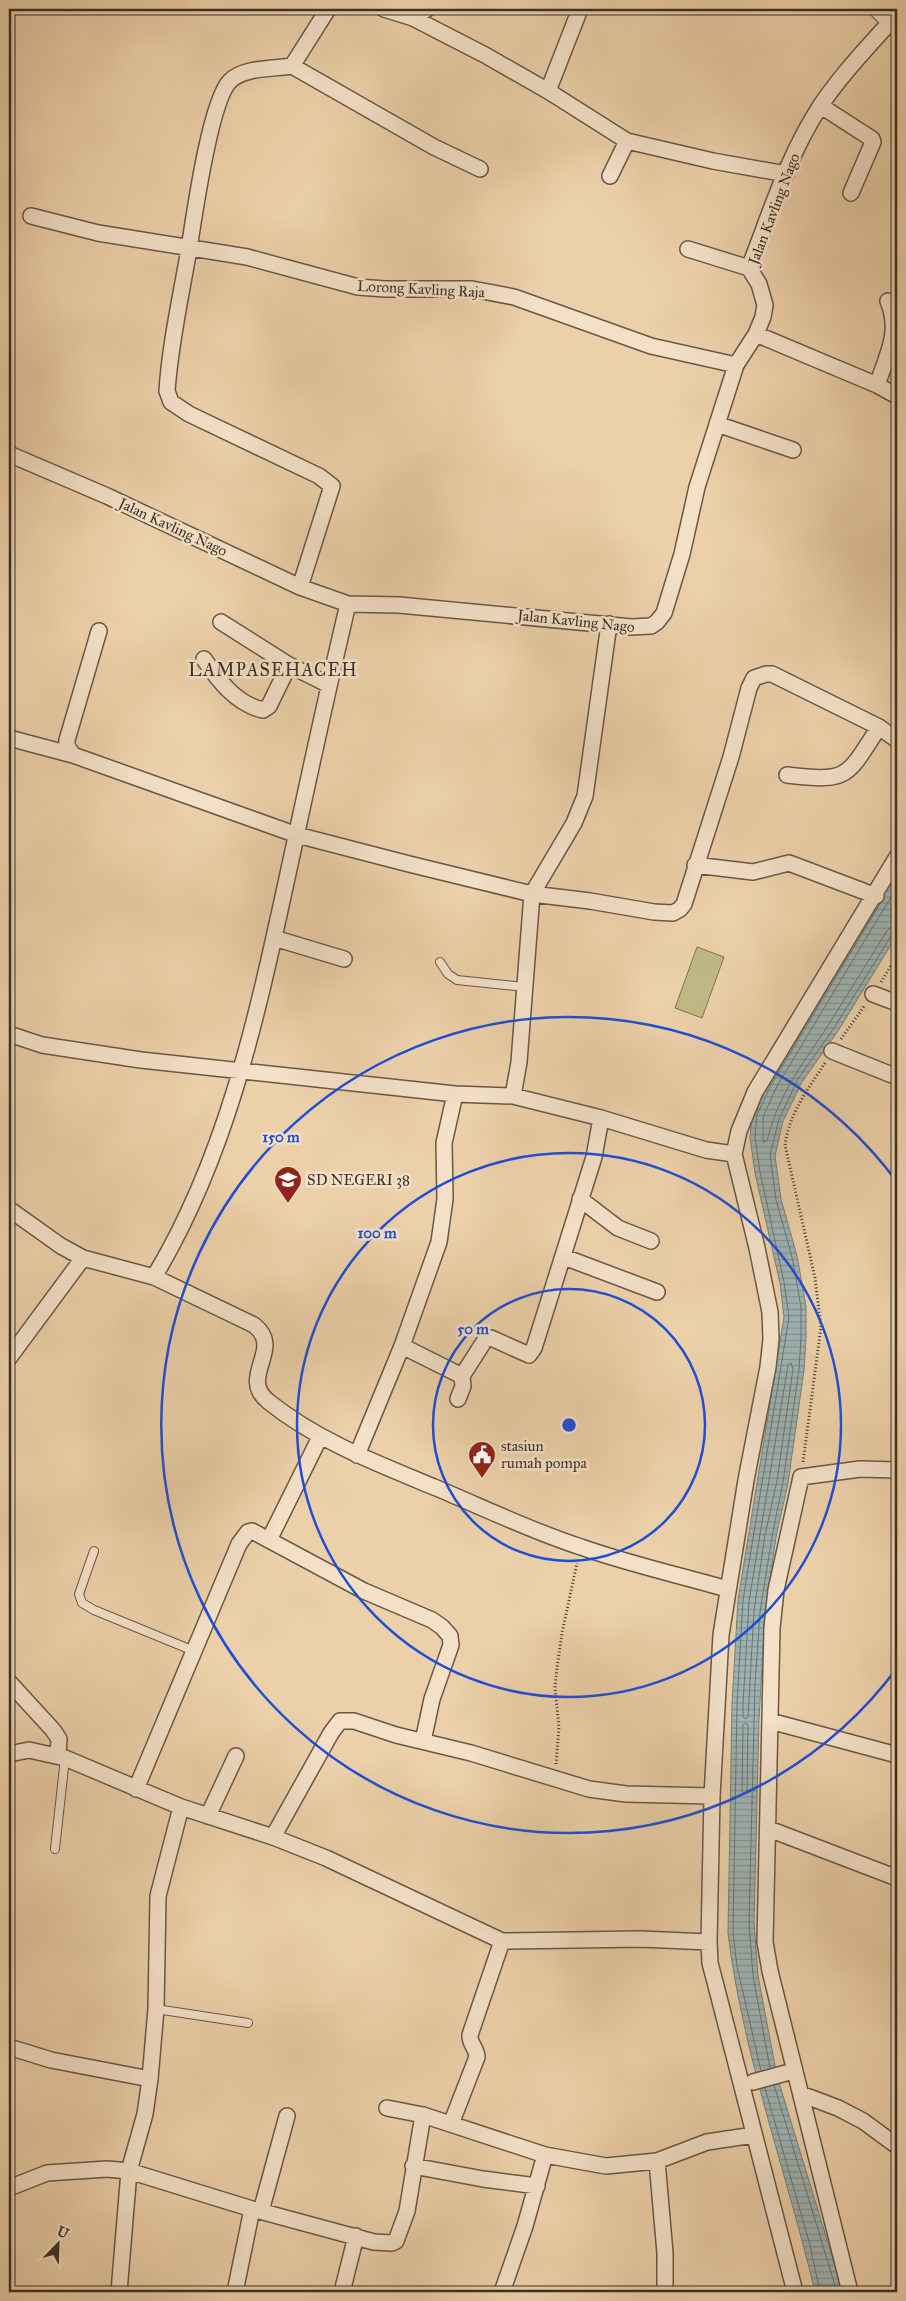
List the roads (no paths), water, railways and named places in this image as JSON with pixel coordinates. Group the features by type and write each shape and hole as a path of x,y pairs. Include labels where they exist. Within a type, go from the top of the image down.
{"street":[{"path":"292,66 328,9"},
{"path":"384,9 413,18 485,55 548,91 627,142 786,174"},
{"path":"413,18 427,9"},
{"path":"548,91 580,9"},
{"name":"Jalan Kavling Nago","path":"9,454 107,496 300,587 348,604 408,605 644,628 657,622 664,613 682,554 697,487 736,365 756,334 763,317 765,305 759,284 749,268 801,138 835,85 889,19"},
{"path":"300,587 332,486 319,476 189,414 171,402 169,397 168,380 202,171 218,103 226,85 236,76 244,73 292,66 426,142 480,169"},
{"path":"821,106 872,138 873,142 851,193"},
{"path":"610,176 627,142"},
{"name":"Lorong Kavling Raja","path":"30,216 98,233 247,257 358,287 385,290 472,289 514,297 651,346 736,365"},
{"path":"688,249 749,268"},
{"path":"877,385 894,333 894,315 888,301"},
{"path":"756,334 877,385 897,396"},
{"path":"717,424 794,450"},
{"path":"154,1277 190,1211 218,1144 241,1071 274,938 348,604"},
{"path":"221,622 289,665 329,685"},
{"path":"513,1096 519,1062 532,894 574,823 585,796 609,624"},
{"path":"73,755 67,746 67,740 99,632"},
{"path":"204,659 224,687 263,710 269,706 289,665"},
{"path":"9,738 73,755 297,835 532,894 590,901 654,912 673,913 684,904 731,757 749,688 754,678 772,674 879,727 897,740"},
{"path":"787,775 830,779 844,774 852,768 879,727"},
{"path":"795,2292 754,2135 743,2084 710,1963 712,1796 721,1635 727,1589 768,1366 771,1339 770,1312 759,1257 734,1154 739,1130 755,1092 876,896 897,857"},
{"path":"695,865 753,872 789,863 876,896"},
{"path":"274,938 344,959"},
{"path":"873,994 897,1002"},
{"path":"9,1034 56,1048 241,1071 455,1094 513,1096 602,1118 706,1150 734,1154"},
{"path":"832,1051 897,1077"},
{"path":"357,1455 402,1346 439,1242 445,1199 444,1143 455,1094"},
{"path":"458,1399 463,1386 462,1376 486,1340 491,1338 529,1355 534,1348 594,1157 602,1118"},
{"path":"580,1199 618,1228 651,1241"},
{"path":"9,1210 61,1246 83,1258 154,1277 242,1319 262,1331 266,1344 257,1377 259,1392 270,1403 320,1436 357,1455 581,1547 727,1589"},
{"path":"564,1257 657,1292"},
{"path":"9,1358 83,1258"},
{"path":"402,1346 462,1376"},
{"path":"269,1540 320,1436"},
{"path":"850,2292 770,1971 766,1942 766,1858 769,1829 772,1628 776,1590 801,1477 860,1469 897,1470"},
{"path":"136,1788 194,1650 246,1534 252,1531 364,1592 432,1620 450,1636 452,1645 432,1699 423,1741"},
{"path":"9,1682 53,1730 58,1739 62,1757"},
{"path":"272,1837 330,1733 340,1721 354,1721 396,1735 471,1753 553,1780 589,1789 626,1794 712,1796"},
{"path":"770,1721 897,1755"},
{"path":"9,1754 28,1750 62,1757 181,1807 272,1837 326,1858 502,1941 641,1939 709,1942"},
{"path":"208,1816 236,1756"},
{"path":"119,2292 129,2171 145,2114 150,2079 156,2009 158,1896 181,1807"},
{"path":"769,1829 897,1878"},
{"path":"451,2124 477,2058 477,2052 470,2039 470,2035 502,1941"},
{"path":"9,2047 51,2060 150,2079"},
{"path":"753,2082 786,2073"},
{"path":"801,2094 838,2108 863,2121 897,2146"},
{"path":"386,2108 423,2115 545,2155 606,2166 658,2160 707,2142 754,2135"},
{"path":"9,2188 47,2173 107,2169 129,2171 256,2210 374,2242 392,2243 396,2241 407,2211 423,2115"},
{"path":"235,2292 256,2210 287,2116"},
{"path":"502,2292 545,2155"},
{"path":"658,2160 665,2253 665,2292"},
{"path":"413,2166 483,2179 536,2186"},
{"path":"342,2292 356,2236"}],"lane":[{"path":"440,962 448,974 457,980 526,987"},
{"path":"94,1551 79,1594 82,1603 94,1610 194,1650"},
{"path":"55,1849 62,1757"},
{"path":"156,2009 248,2023"}],"water":[{"path":"897,865 897,935 838,1031 802,1082 783,1121 775,1156 781,1199 797,1256 803,1289 806,1307 806,1338 804,1370 788,1483 776,1537 765,1613 759,1720 754,1922 758,1976 777,2076 843,2292 815,2292 744,2024 728,1933 732,1704 738,1600 784,1317 780,1283 755,1173 750,1138 752,1114 766,1083"}],"place":[{"name":"SD NEGERI 38","path":"288,1204"},
{"name":"stasiun rumah pompa","path":"482,1479"}],"district":[{"name":"LAMPASEHACEH","path":"273,670"}]}
